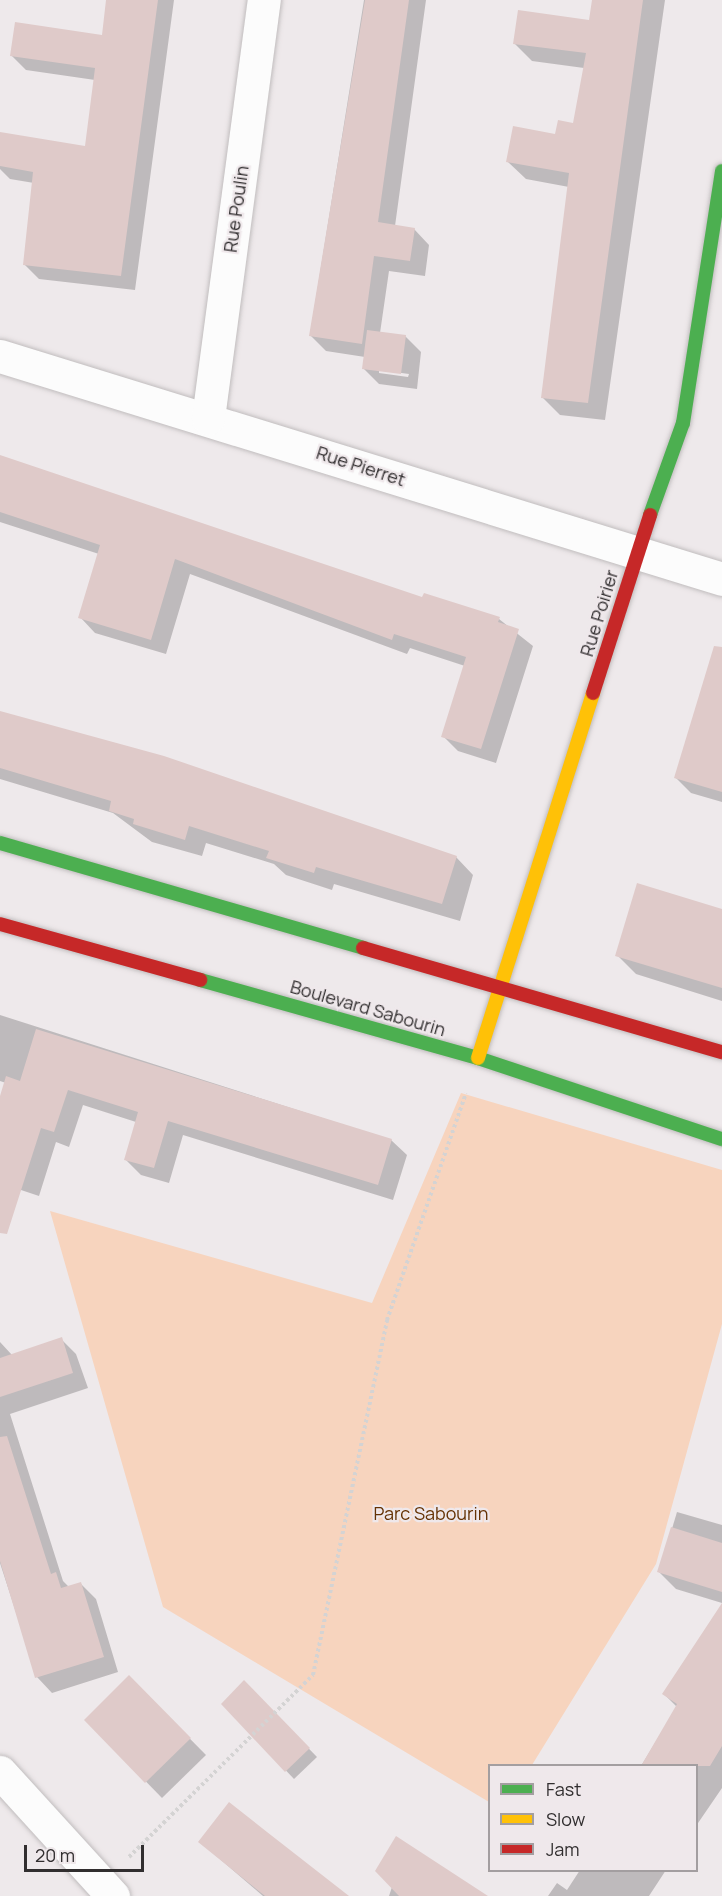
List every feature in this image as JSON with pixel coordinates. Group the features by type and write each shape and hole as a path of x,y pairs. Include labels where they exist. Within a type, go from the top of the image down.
{"street":[{"name":"Rue Poulin","path":"208,418 264,0"},
{"name":"Rue Poirier","path":"478,1058 636,554 684,423 722,171"},
{"name":"Rue Pierret","path":"0,356 208,418 636,554 722,579"},
{"path":"0,843 722,1052"},
{"name":"Boulevard Sabourin","path":"0,924 478,1058 722,1139"},
{"path":"0,1772 107,1890"}],"path":[{"path":"107,1890 313,1675 387,1320 478,1058"}],"green space":[{"name":"Parc Sabourin","path":"461,1093 722,1170 722,1324 656,1564 533,1764 488,1764 488,1801 163,1607 50,1211 372,1303"}],"building":[{"path":"106,0 158,0 121,276 23,265 33,172 0,166 0,132 85,146 95,68 10,56 15,22 102,35"},
{"path":"365,0 409,0 378,222 415,228 410,261 374,256 362,344 309,336"},
{"path":"592,0 643,0 588,403 541,398 569,173 506,162 513,126 555,134 558,120 573,123 586,53 513,44 518,10 589,20"},
{"path":"367,330 406,335 401,374 362,369"},
{"path":"0,455 422,597 424,593 500,617 498,622 519,629 481,749 441,737 466,657 394,634 392,640 175,559 151,640 78,618 100,545 0,512"},
{"path":"714,646 722,647 722,792 674,778"},
{"path":"0,711 164,756 457,856 442,904 316,867 314,873 266,858 269,851 189,826 185,840 133,824 134,819 109,811 111,801 0,768"},
{"path":"637,883 722,909 722,988 615,956"},
{"path":"36,1029 392,1139 378,1185 168,1121 154,1168 124,1160 138,1112 68,1090 54,1132 41,1128 7,1234 0,1233 0,1096 6,1076 20,1081"},
{"path":"62,1337 73,1373 0,1397 0,1358"},
{"path":"7,1436 51,1574 56,1572 61,1588 81,1582 104,1657 35,1678 0,1561 0,1437"},
{"path":"671,1527 722,1543 722,1592 657,1572"},
{"path":"722,1603 722,1746 710,1766 642,1764 677,1704 662,1694"},
{"path":"129,1675 191,1738 145,1783 84,1720"},
{"path":"244,1680 310,1748 285,1772 221,1704"},
{"path":"229,1802 349,1896 265,1896 198,1842"},
{"path":"396,1836 488,1896 399,1896 375,1871"}],"traffic: fast":[{"path":"650,515 683,423 722,171"},
{"path":"0,843 363,948"},
{"path":"200,980 478,1058 722,1139"}],"traffic: slow":[{"path":"478,1058 593,693"}],"traffic: jam":[{"path":"593,693 650,515"},
{"path":"0,924 200,980"},
{"path":"363,948 722,1052"}]}
